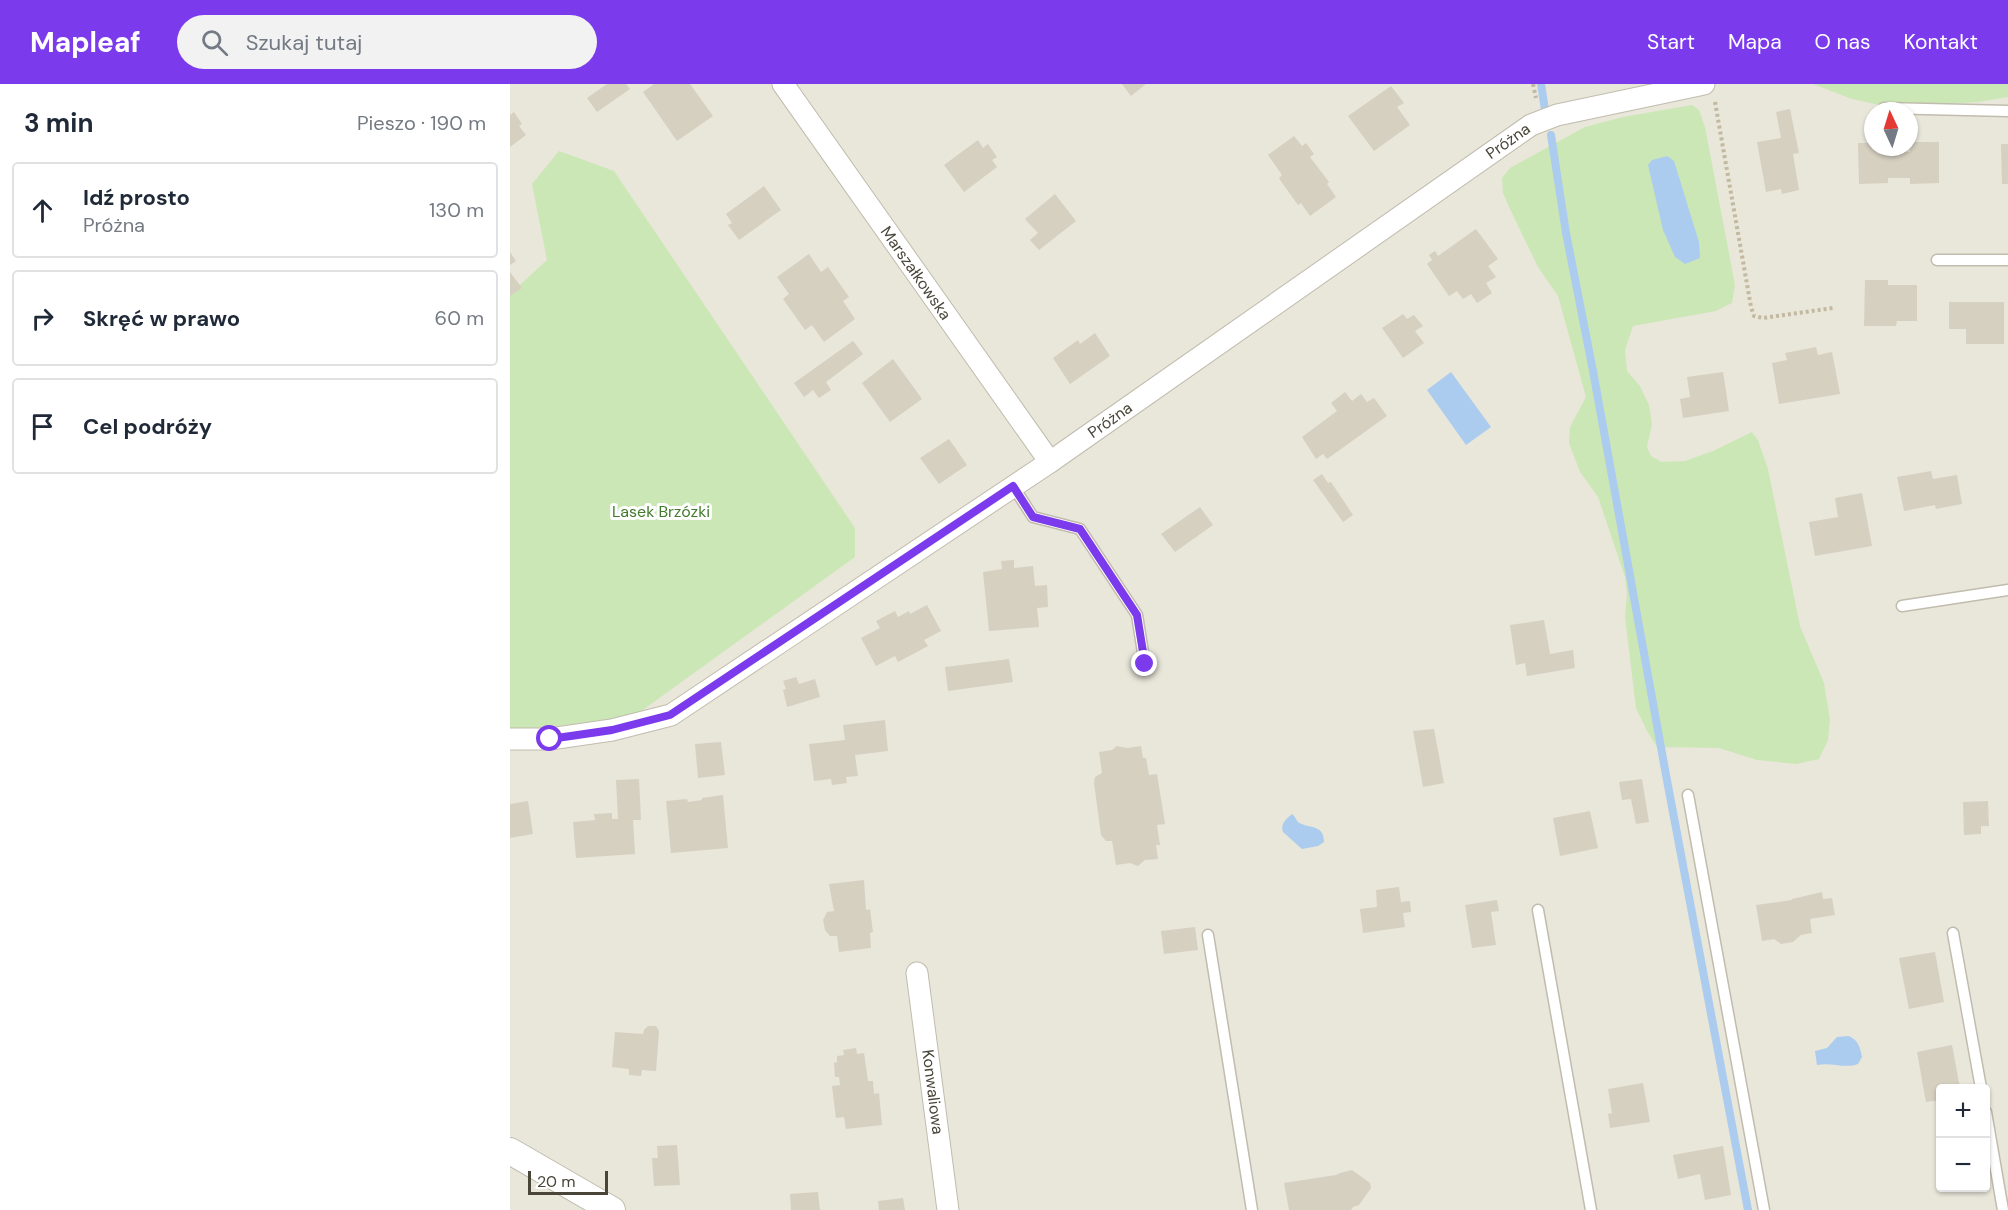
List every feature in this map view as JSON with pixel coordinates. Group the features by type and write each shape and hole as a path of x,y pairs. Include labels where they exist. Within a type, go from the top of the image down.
{"street":[{"name":"Marszałkowska","path":"783,84 1050,462"},
{"name":"Próżna","path":"510,739 550,739 612,730 670,715 1050,462 1531,125 1557,115 1709,90"},
{"name":"Konwaliowa","path":"917,974 948,1210"},
{"path":"510,1151 612,1210"}],"lane":[{"path":"1918,109 2008,111"},
{"path":"1937,260 2008,260"},
{"path":"1013,486 1033,517 1080,529 1137,615 1145,664"},
{"path":"1902,606 2008,590"},
{"path":"1689,795 1764,1210"},
{"path":"1538,910 1591,1210"},
{"path":"1953,933 1980,1084"},
{"path":"1208,935 1252,1210"},
{"path":"1990,1134 2004,1210"}],"path":[{"path":"1709,90 1750,307 1754,316 1763,318 1833,308"}],"shaded area":[{"path":"510,84 2008,84 2008,1210 510,1210"}],"green space":[{"path":"1813,84 2008,84 2008,97 1978,102 1918,105 1918,102 1866,102"},
{"path":"1692,105 1699,110 1705,127 1735,285 1732,303 1716,311 1633,326 1625,350 1627,371 1640,386 1649,405 1652,424 1647,447 1651,456 1662,462 1685,461 1713,451 1752,432 1758,440 1768,469 1800,626 1824,683 1830,719 1828,740 1819,759 1796,764 1757,760 1719,748 1657,747 1647,731 1636,708 1625,617 1627,594 1625,577 1598,497 1580,472 1569,443 1570,427 1586,397 1558,296 1538,267 1503,193 1502,178 1510,168 1585,127 1623,117"},
{"name":"Lasek Brzózki","path":"559,151 614,171 855,528 855,557 633,717 510,732 510,294 547,260 532,184"}],"water":[{"path":"1667,156 1674,161 1699,242 1700,258 1685,264 1675,257 1663,230 1648,165 1652,160"},
{"path":"1451,372 1491,427 1466,445 1427,390"},
{"path":"1292,814 1298,822 1318,829 1324,842 1318,846 1302,849 1282,829 1283,824"},
{"path":"1849,1036 1857,1042 1860,1050 1862,1057 1858,1064 1817,1065 1815,1051 1827,1048 1837,1037"}],"building":[{"path":"607,84 626,84 630,89 597,112 587,98"},
{"path":"654,84 690,84 713,116 677,141 643,92"},
{"path":"1122,84 1146,84 1131,96"},
{"path":"1391,86 1404,103 1397,107 1410,125 1374,151 1348,116"},
{"path":"1790,109 1799,153 1793,154 1799,190 1782,194 1781,189 1766,192 1757,142 1781,138 1776,112"},
{"path":"514,112 522,124 519,126 526,135 510,147 510,115"},
{"path":"1294,136 1302,146 1306,143 1314,154 1310,157 1329,182 1327,184 1336,197 1310,216 1301,203 1298,205 1280,180 1282,175 1268,155"},
{"path":"978,140 983,148 988,144 997,157 992,160 997,167 964,192 944,165"},
{"path":"1918,142 1939,142 1939,183 1910,184 1910,178 1888,178 1888,183 1859,184 1858,143 1864,143 1864,156 1918,156"},
{"path":"2001,144 2008,144 2008,184 2002,184"},
{"path":"764,186 781,210 739,240 728,225 732,223 726,214"},
{"path":"1055,194 1076,221 1039,250 1030,240 1038,233 1025,219"},
{"path":"1476,229 1498,259 1488,266 1496,277 1486,283 1492,293 1477,303 1471,294 1463,299 1457,291 1449,296 1427,264 1432,260 1429,255 1435,251 1438,256"},
{"path":"510,252 516,261 510,265"},
{"path":"809,254 821,272 828,267 849,297 843,301 855,319 824,342 812,325 805,330 783,299 789,294 777,277"},
{"path":"510,272 522,288 510,296"},
{"path":"1865,280 1888,280 1888,285 1917,285 1917,321 1897,321 1896,326 1864,326"},
{"path":"1949,302 2004,302 2004,344 1966,344 1966,329 1949,329"},
{"path":"1403,314 1407,319 1414,315 1423,326 1415,331 1424,343 1403,358 1382,328"},
{"path":"1095,333 1110,356 1070,384 1053,358 1078,340 1080,344"},
{"path":"853,341 863,354 826,382 831,390 819,398 813,390 804,397 794,383"},
{"path":"1816,347 1818,355 1832,352 1840,394 1779,404 1772,363 1787,360 1785,353"},
{"path":"893,359 922,399 890,422 862,383"},
{"path":"1723,372 1729,411 1683,418 1680,399 1690,397 1687,377"},
{"path":"1345,392 1352,401 1361,394 1367,402 1374,398 1387,416 1327,459 1323,454 1316,459 1302,437 1337,411 1331,403"},
{"path":"949,439 967,465 939,484 920,458"},
{"path":"1931,471 1933,479 1957,475 1962,504 1936,509 1935,505 1904,511 1897,477"},
{"path":"1322,474 1328,483 1331,482 1353,515 1343,522 1313,480"},
{"path":"1862,493 1872,546 1815,556 1809,522 1838,517 1835,498"},
{"path":"1200,507 1213,525 1175,552 1161,534"},
{"path":"1014,560 1014,568 1033,566 1035,586 1047,585 1048,607 1037,608 1039,627 989,631 983,572 1002,569 1001,561"},
{"path":"927,605 941,631 924,640 928,646 898,662 895,656 876,666 861,638 880,628 876,621 895,611 898,617 909,611 910,614"},
{"path":"1544,620 1550,654 1573,650 1575,668 1527,676 1525,663 1516,665 1510,625"},
{"path":"1009,659 1013,682 948,691 945,667"},
{"path":"796,677 799,684 815,679 820,697 787,707 783,681"},
{"path":"885,720 888,751 855,755 858,776 846,777 847,783 832,785 831,779 814,781 809,744 845,740 843,725"},
{"path":"1434,729 1444,783 1423,787 1413,731"},
{"path":"721,742 725,775 698,778 695,744"},
{"path":"1117,746 1127,748 1141,746 1149,775 1157,774 1165,824 1157,825 1160,845 1156,845 1158,859 1145,860 1138,866 1130,863 1116,865 1112,841 1106,841 1101,835 1094,783 1095,777 1102,773 1099,752 1112,750"},
{"path":"639,779 641,820 633,820 635,854 576,858 573,822 595,820 594,814 612,813 612,819 618,819 616,780"},
{"path":"1642,779 1649,822 1636,824 1631,799 1622,800 1619,782"},
{"path":"723,795 728,848 671,853 666,801 687,799 688,802"},
{"path":"528,801 533,834 510,838 510,804"},
{"path":"1988,801 1989,826 1981,826 1981,834 1964,835 1963,802"},
{"path":"1590,811 1598,848 1560,856 1553,818"},
{"path":"864,880 866,910 870,909 873,932 870,933 871,948 839,952 837,936 830,936 825,930 823,920 827,912 834,911 829,884"},
{"path":"1399,887 1401,902 1410,901 1411,912 1403,913 1405,927 1363,933 1360,909 1377,907 1376,890"},
{"path":"1822,892 1823,899 1832,898 1835,915 1810,919 1812,933 1801,935 1793,942 1781,944 1774,939 1762,941 1756,905 1792,900"},
{"path":"1497,900 1499,911 1491,912 1496,945 1472,948 1465,905"},
{"path":"1195,927 1198,950 1164,954 1161,931"},
{"path":"1935,952 1944,1002 1909,1009 1899,958"},
{"path":"648,1026 656,1026 659,1031 656,1071 642,1070 641,1076 629,1075 629,1069 612,1067 615,1032 643,1034"},
{"path":"1952,1045 1959,1084 1936,1084 1936,1101 1926,1102 1917,1052"},
{"path":"856,1048 857,1054 864,1053 868,1081 873,1081 874,1094 879,1093 882,1125 846,1129 844,1117 836,1118 832,1086 840,1085 839,1077 835,1077 834,1063 837,1062 837,1056 844,1055 843,1050"},
{"path":"1643,1083 1650,1122 1610,1128 1608,1114 1612,1113 1608,1089"},
{"path":"677,1145 680,1185 654,1186 652,1158 658,1158 657,1146"},
{"path":"1723,1146 1731,1195 1705,1200 1700,1174 1678,1179 1673,1155"},
{"path":"1352,1170 1370,1183 1371,1188 1359,1205 1351,1210 1289,1210 1284,1183 1336,1175"},
{"path":"818,1192 820,1210 791,1210 790,1194"},
{"path":"903,1198 905,1210 879,1210 878,1201"}],"waterway":[{"path":"1541,84 1545,110"},
{"path":"1551,135 1566,233 1748,1210"}],"route":[{"path":"550,739 612,730 670,715 1013,486 1033,517 1080,529 1137,615 1145,664"}]}
